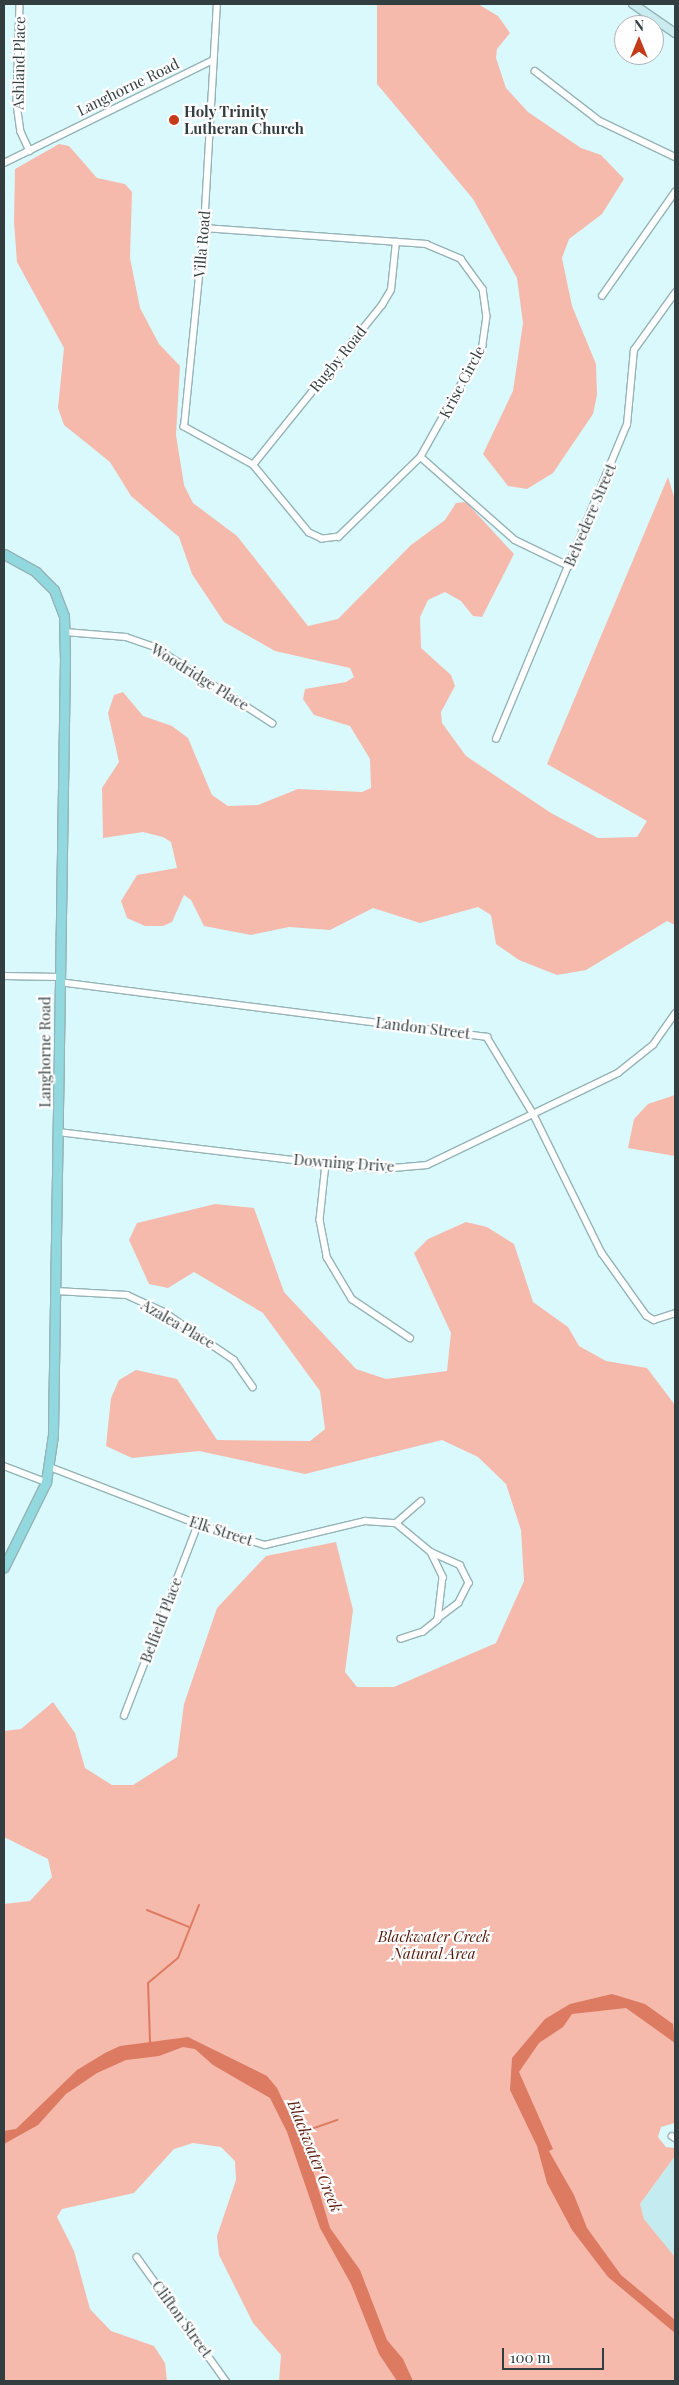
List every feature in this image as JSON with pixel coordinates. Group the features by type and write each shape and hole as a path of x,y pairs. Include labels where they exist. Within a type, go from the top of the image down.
{"main road":[{"path":"633,4 675,33"},
{"name":"Langhorne Road","path":"4,554 36,572 54,590 65,632 56,1291 50,1467 46,1482 4,1567"}],"street":[{"name":"Ashland Place","path":"20,4 17,104 21,132 30,150"},
{"path":"213,60 217,4"},
{"name":"Langhorne Road","path":"4,163 213,60"},
{"name":"Villa Road","path":"184,427 204,228 213,60"},
{"path":"535,71 600,121 675,156"},
{"path":"602,296 675,192"},
{"name":"Krise Circle","path":"184,427 253,465 304,529 331,539 348,532 421,457 483,346 487,309 477,277 462,259 426,244 204,228"},
{"name":"Rugby Road","path":"253,465 382,306 391,290 396,242"},
{"name":"Belvedere Street","path":"496,739 627,425 634,350 675,293"},
{"path":"421,457 515,540 568,566"},
{"name":"Woodridge Place","path":"65,632 126,637 155,647 272,723"},
{"name":"Landon Street","path":"4,976 59,980 484,1036 490,1039 534,1116 602,1253 646,1316 654,1320 675,1314"},
{"name":"Downing Drive","path":"58,1132 326,1164 382,1168 427,1165 534,1116 618,1073 653,1045 675,1014"},
{"path":"326,1164 320,1220 326,1257 352,1299 410,1338"},
{"name":"Azalea Place","path":"56,1291 127,1295 164,1312 234,1360 253,1386"},
{"path":"4,1466 46,1482"},
{"name":"Elk Street","path":"50,1467 198,1524 265,1544 365,1521 396,1523"},
{"path":"401,1639 423,1632 459,1603 469,1583 460,1565 431,1552 396,1523 421,1501"},
{"name":"Belfield Place","path":"124,1716 198,1524"},
{"path":"431,1552 443,1577 438,1620"},
{"name":"Clifton Street","path":"138,2256 226,2381"}],"shaded area":[{"path":"612,1994 645,2004 673,2024 675,2043 626,2008 572,2014 563,2027 539,2043 519,2072 553,2149 549,2151 574,2195 587,2228 621,2275 675,2320 675,2333 608,2277 572,2230 547,2183 537,2146 510,2090 512,2058 545,2019 570,2004"},
{"path":"188,2037 267,2076 277,2088 309,2157 330,2228 360,2270 387,2340 403,2359 413,2381 397,2381 379,2354 351,2284 320,2228 287,2132 270,2098 213,2065 195,2049 183,2047 159,2056 126,2060 97,2073 66,2094 38,2125 4,2144 4,2131 16,2129 77,2070 105,2053 120,2046"},
{"path":"675,2156 675,2257 644,2219 640,2204"}],"green space":[{"path":"377,4 478,4 498,16 510,33 497,49 496,58 506,88 528,112 581,148 601,155 624,179 602,214 569,239 562,258 572,306 596,364 597,395 593,414 553,473 527,489 508,486 483,454 513,391 523,323 517,278 473,199 377,84"},
{"path":"59,144 69,146 97,178 125,184 132,192 130,258 140,308 159,344 180,366 176,435 184,485 193,503 237,536 308,626 338,619 411,545 445,520 456,503 466,502 514,554 482,617 473,616 461,601 445,592 428,600 420,617 421,648 451,675 455,686 441,712 442,723 466,756 551,813 598,838 637,837 647,821 547,764 668,477 675,500 675,925 667,921 586,970 557,975 519,960 496,944 491,915 478,907 420,923 373,908 330,930 289,927 251,935 204,926 191,900 184,895 172,922 163,926 145,926 127,918 121,901 137,875 177,868 171,842 163,837 143,832 103,838 102,788 119,762 108,713 114,695 123,692 143,716 172,726 188,738 212,795 228,806 258,805 298,789 362,792 371,788 370,759 350,726 314,715 303,699 305,689 346,682 354,677 350,668 275,651 224,622 192,574 179,537 131,496 110,462 64,425 58,408 64,348 17,262 14,222 15,169"},
{"path":"675,1095 675,1156 628,1148 634,1119 648,1104"},
{"name":"Blackwater Creek Natural Area","path":"215,1204 254,1208 284,1292 356,1369 386,1379 447,1371 451,1333 414,1253 428,1239 466,1222 487,1227 514,1244 533,1302 568,1327 579,1346 606,1361 647,1368 675,1405 675,2123 661,2127 658,2137 666,2147 675,2148 675,2156 640,2204 644,2219 675,2257 675,2381 279,2381 281,2355 253,2323 219,2255 217,2236 236,2180 235,2161 221,2147 193,2143 174,2149 134,2193 62,2209 57,2217 74,2251 90,2309 111,2331 154,2346 165,2363 167,2381 4,2381 4,1904 30,1901 52,1877 48,1859 4,1837 4,1731 21,1729 53,1702 75,1733 85,1768 112,1785 133,1785 177,1757 184,1704 217,1608 266,1556 336,1542 353,1610 345,1672 357,1687 394,1687 496,1643 524,1581 521,1530 506,1484 478,1457 442,1440 305,1474 199,1451 132,1458 106,1446 111,1398 119,1380 136,1370 177,1379 217,1440 310,1441 325,1429 320,1391 263,1313 194,1272 168,1288 149,1284 129,1240 137,1223"}],"waterway":[{"path":"150,2042 148,1983 178,1958 199,1905"},
{"path":"147,1910 189,1927"},
{"name":"Blackwater Creek","path":"294,2135 337,2120"}],"place":[{"name":"Holy Trinity Lutheran Church","path":"174,120"}]}
